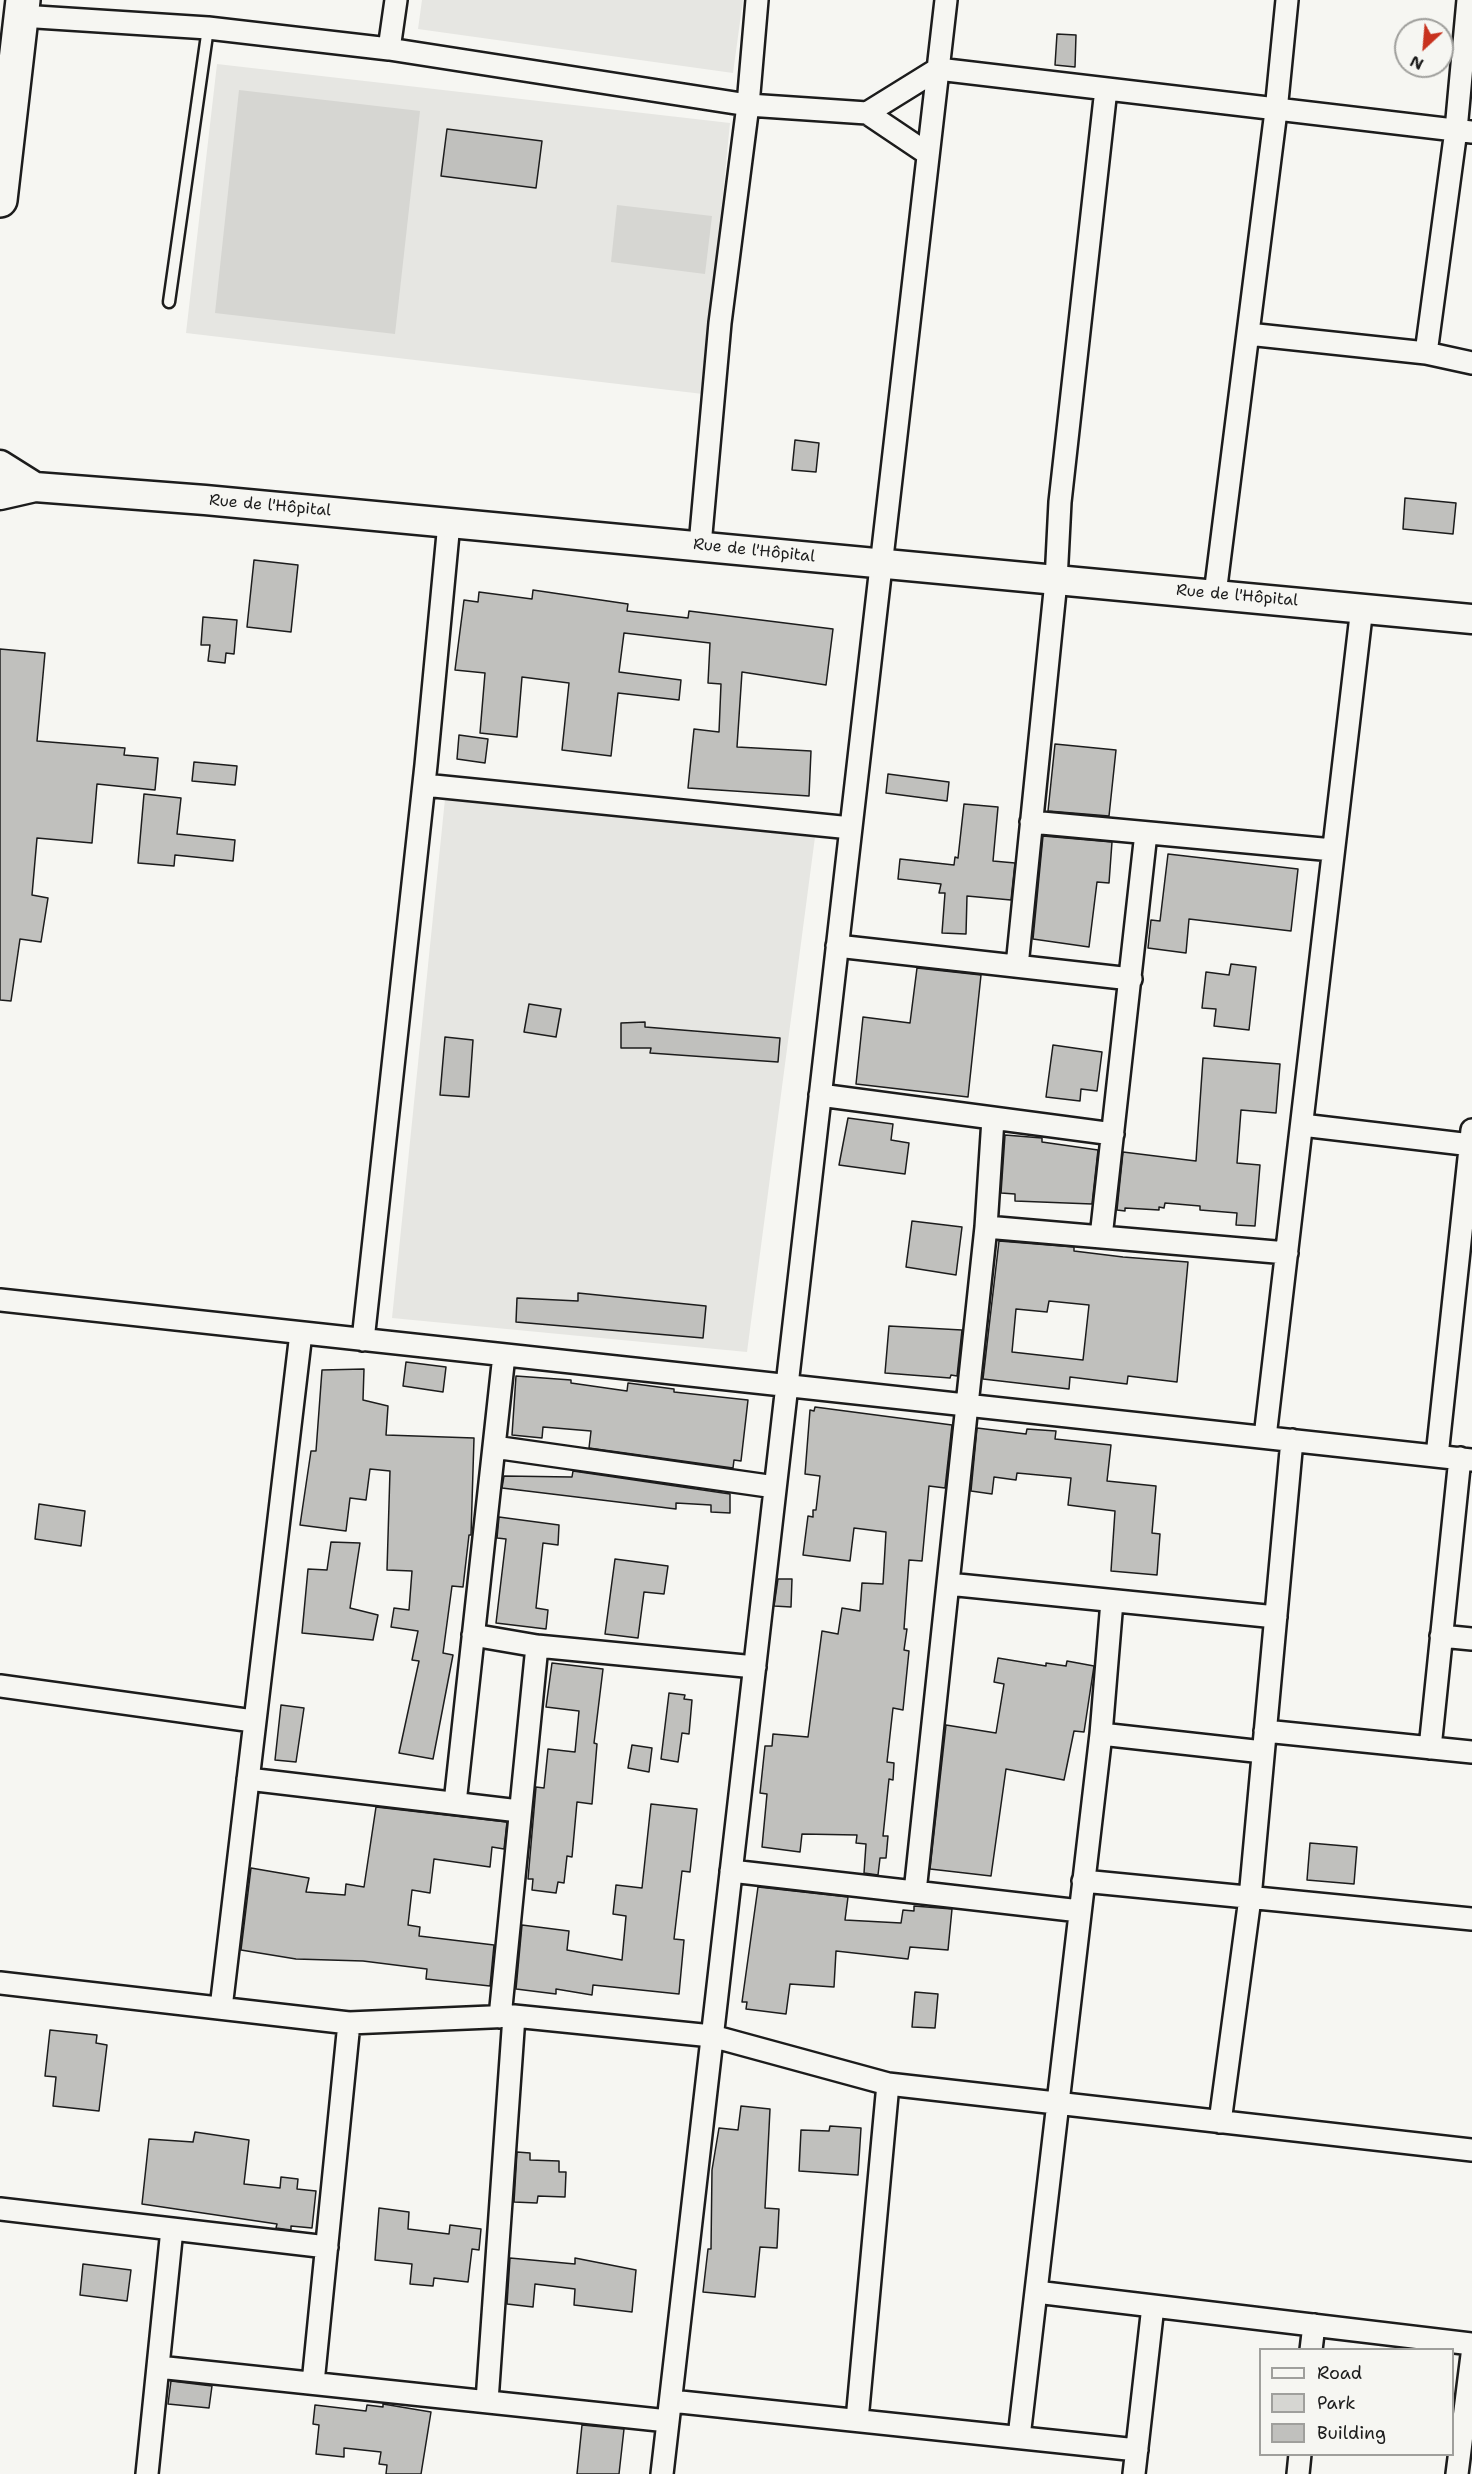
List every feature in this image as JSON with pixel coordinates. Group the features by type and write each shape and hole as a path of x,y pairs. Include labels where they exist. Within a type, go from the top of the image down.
{"highway":[{"path":"0,200 22,8"}],"main road":[{"path":"0,465 35,486"},
{"name":"Rue de l'Hôpital","path":"35,486 700,545 1056,581 1362,606 1472,619"},
{"path":"0,495 35,486"}],"street":[{"path":"389,49 396,0"},
{"path":"700,545 720,323 748,105 757,0"},
{"path":"662,2474 946,0"},
{"path":"1215,594 1276,111 1287,0"},
{"path":"1426,353 1464,131 1468,0"},
{"path":"22,8 389,49 748,105 867,113 928,153"},
{"path":"867,113 938,69 1276,111 1464,131"},
{"path":"1017,966 1026,900 1031,822 1056,581 1060,502 1107,89"},
{"path":"1248,334 1426,353 1472,363"},
{"path":"363,1340 424,785 449,523"},
{"path":"1265,1437 1362,606"},
{"path":"424,785 851,828"},
{"path":"1031,822 1333,850"},
{"path":"1101,1237 1146,833"},
{"path":"837,946 1131,979"},
{"path":"820,1095 1113,1134"},
{"path":"915,1892 986,1227 993,1119"},
{"path":"1302,1125 1471,1140 1437,1456"},
{"path":"986,1227 1287,1253"},
{"path":"0,1300 1466,1459 1441,1636 1430,1748"},
{"path":"221,2008 253,1721 301,1333"},
{"path":"455,1803 504,1355"},
{"path":"1220,2122 1250,1898 1292,1440"},
{"path":"494,1446 776,1486"},
{"path":"948,1584 1276,1617"},
{"path":"1019,2438 1101,1734 1112,1601"},
{"path":"473,1635 537,1646 755,1667"},
{"path":"1441,1636 1472,1639"},
{"path":"487,2401 519,1812 537,1646"},
{"path":"0,1686 253,1721"},
{"path":"1265,1731 1472,1752"},
{"path":"1101,1734 1263,1752"},
{"path":"248,1779 519,1812"},
{"path":"731,1871 1080,1911"},
{"path":"1083,1881 1472,1919"},
{"path":"0,1983 349,2023 507,2017 712,2036 888,2084 1472,2150"},
{"path":"313,2383 349,2023"},
{"path":"857,2420 888,2084"},
{"path":"0,2209 327,2247"},
{"path":"147,2474 172,2229"},
{"path":"1036,2292 1472,2344"},
{"path":"1134,2474 1153,2306"},
{"path":"1311,2348 1314,2325"},
{"path":"1463,2468 1472,2355"},
{"path":"158,2367 487,2401 857,2420 1137,2450"},
{"path":"1298,2474 1300,2456"}],"lane":[{"path":"169,302 208,28"}],"shaded area":[{"path":"422,0 743,0 733,73 418,29"},
{"path":"217,64 730,123 703,394 186,333"},
{"path":"445,799 815,837 747,1352 392,1318"}],"green space":[{"path":"239,90 420,111 395,334 215,313"},
{"path":"617,205 712,216 705,274 611,262"}],"building":[{"path":"1057,34 1076,35 1075,67 1055,65"},
{"path":"447,129 542,141 536,188 441,176"},
{"path":"795,440 819,443 816,472 792,470"},
{"path":"1405,498 1456,503 1453,534 1403,529"},
{"path":"254,560 298,565 291,632 247,627"},
{"path":"533,590 628,604 627,611 688,618 689,611 833,629 826,685 742,672 737,747 811,751 809,796 688,788 694,729 719,732 721,684 708,683 710,643 624,633 619,672 681,680 679,700 618,693 611,756 562,750 569,683 522,677 517,737 480,733 485,673 455,670 464,600 478,602 479,592 532,599"},
{"path":"203,617 237,620 234,654 226,653 225,663 208,661 210,645 201,645"},
{"path":"0,649 45,653 37,741 125,748 124,755 158,758 155,790 97,784 92,843 37,838 32,895 48,898 41,942 20,939 11,1001 0,1000"},
{"path":"459,735 488,739 485,763 457,759"},
{"path":"1055,744 1116,750 1109,816 1048,811"},
{"path":"194,762 237,766 235,785 192,781"},
{"path":"888,774 949,782 947,801 886,793"},
{"path":"144,794 181,798 177,834 235,840 233,861 175,855 174,866 138,863"},
{"path":"964,804 998,807 993,861 1015,863 1011,900 967,896 966,934 942,933 945,893 939,893 941,884 898,879 900,859 954,865 955,857 958,858"},
{"path":"1043,836 1112,842 1109,883 1097,882 1089,947 1033,939"},
{"path":"1168,854 1298,869 1291,931 1189,919 1186,953 1148,948 1151,920 1160,921"},
{"path":"1231,964 1256,967 1249,1030 1214,1026 1216,1009 1202,1008 1206,972 1229,975"},
{"path":"917,968 981,975 968,1097 856,1084 863,1017 910,1023"},
{"path":"529,1004 561,1009 556,1037 524,1032"},
{"path":"645,1022 645,1027 780,1038 778,1062 650,1053 651,1048 621,1048 621,1023"},
{"path":"445,1037 473,1040 469,1097 440,1095"},
{"path":"1053,1045 1102,1052 1097,1091 1081,1089 1080,1101 1046,1097"},
{"path":"1203,1058 1280,1064 1276,1113 1241,1110 1237,1163 1260,1165 1255,1226 1236,1225 1237,1213 1200,1210 1200,1206 1165,1203 1164,1208 1159,1207 1159,1210 1125,1208 1125,1211 1117,1210 1123,1152 1196,1161"},
{"path":"848,1118 893,1124 891,1140 909,1143 905,1174 839,1165"},
{"path":"1005,1135 1042,1138 1042,1142 1098,1150 1092,1204 1015,1201 1015,1194 1001,1193"},
{"path":"912,1221 962,1227 956,1275 906,1267"},
{"path":"999,1241 1074,1247 1074,1251 1188,1262 1177,1382 1128,1376 1127,1384 1070,1377 1069,1389 983,1379","holes":["1049,1301 1089,1305 1083,1360 1012,1352 1016,1309 1047,1312"]},
{"path":"578,1293 706,1306 703,1338 516,1322 517,1298 578,1301"},
{"path":"889,1326 962,1330 957,1376 951,1375 950,1378 885,1373"},
{"path":"406,1362 446,1367 443,1392 403,1386"},
{"path":"364,1369 363,1400 388,1406 386,1435 474,1438 471,1535 469,1535 463,1587 452,1586 443,1653 453,1655 433,1759 399,1753 419,1661 412,1660 418,1631 391,1627 394,1608 409,1610 412,1571 387,1570 390,1471 370,1469 366,1500 350,1498 346,1531 300,1525 311,1451 316,1451 322,1370"},
{"path":"516,1376 571,1380 571,1383 627,1391 628,1383 674,1389 674,1392 748,1400 741,1461 734,1460 733,1468 589,1448 591,1431 543,1427 542,1438 512,1435"},
{"path":"815,1407 952,1425 945,1488 929,1486 922,1561 909,1560 904,1629 907,1629 904,1650 909,1651 903,1710 893,1708 887,1762 894,1763 893,1780 889,1779 883,1836 888,1836 886,1858 880,1858 878,1875 864,1873 866,1844 856,1843 857,1835 802,1834 800,1852 762,1847 767,1794 760,1793 765,1746 772,1746 773,1734 808,1737 822,1631 838,1634 842,1608 860,1611 862,1583 883,1584 886,1532 854,1528 850,1561 803,1555 808,1516 813,1517 813,1510 816,1510 820,1476 805,1474 810,1410 814,1411"},
{"path":"977,1428 1026,1434 1027,1429 1056,1431 1055,1439 1111,1445 1107,1481 1156,1486 1152,1533 1160,1534 1157,1575 1111,1571 1115,1511 1068,1505 1071,1478 1017,1473 1016,1480 994,1477 992,1494 971,1491"},
{"path":"573,1471 730,1494 730,1513 711,1512 711,1505 676,1503 676,1509 502,1488 504,1476 572,1477"},
{"path":"39,1504 85,1511 81,1546 35,1539"},
{"path":"499,1517 559,1525 558,1545 543,1543 536,1608 548,1610 546,1629 496,1623 506,1539 497,1538"},
{"path":"331,1542 360,1543 350,1608 378,1615 373,1640 302,1633 308,1569 327,1570"},
{"path":"615,1559 668,1566 664,1594 644,1592 638,1638 605,1634"},
{"path":"778,1579 792,1579 791,1607 774,1606"},
{"path":"998,1658 1046,1666 1046,1663 1066,1666 1067,1661 1094,1666 1084,1732 1074,1731 1064,1780 1006,1769 991,1876 930,1869 946,1725 996,1733 1004,1684 994,1682"},
{"path":"552,1663 603,1669 594,1743 597,1744 592,1804 577,1802 572,1857 567,1856 564,1883 558,1882 556,1893 532,1890 533,1879 528,1879 536,1787 544,1788 548,1749 575,1752 579,1711 546,1707"},
{"path":"669,1693 685,1695 684,1699 692,1700 689,1734 682,1733 678,1762 661,1759"},
{"path":"281,1705 304,1708 296,1762 275,1760"},
{"path":"632,1745 652,1748 649,1772 628,1768"},
{"path":"651,1804 697,1809 690,1872 682,1871 674,1939 684,1940 679,1994 593,1985 592,1995 556,1989 556,1994 516,1989 522,1925 569,1931 567,1950 622,1960 626,1916 613,1914 616,1885 642,1888"},
{"path":"376,1807 507,1822 504,1849 492,1847 490,1867 434,1859 430,1893 412,1890 408,1925 420,1927 419,1936 494,1945 490,1986 426,1979 427,1969 363,1961 296,1959 241,1950 251,1868 309,1878 306,1892 345,1895 346,1884 364,1887"},
{"path":"1310,1843 1357,1847 1354,1884 1307,1880"},
{"path":"758,1887 848,1897 845,1920 901,1923 903,1910 914,1911 914,1906 952,1909 948,1950 910,1947 908,1959 836,1951 834,1987 790,1984 786,2014 746,2009 747,2002 742,2002"},
{"path":"915,1992 938,1994 935,2028 912,2027"},
{"path":"50,2030 97,2035 96,2043 107,2045 99,2111 53,2106 56,2077 45,2076"},
{"path":"741,2106 770,2109 765,2208 779,2209 777,2248 760,2247 755,2297 703,2292 708,2249 711,2249 712,2170 719,2128 738,2130"},
{"path":"830,2126 861,2128 858,2175 799,2171 801,2130 829,2131"},
{"path":"195,2132 249,2140 244,2184 280,2188 281,2177 298,2179 297,2189 316,2191 312,2228 291,2226 291,2230 276,2228 277,2224 142,2204 149,2139 193,2142"},
{"path":"517,2152 530,2153 530,2160 559,2161 559,2172 566,2172 565,2197 538,2196 537,2203 514,2202"},
{"path":"379,2208 409,2212 408,2229 449,2234 450,2225 481,2229 479,2250 472,2249 468,2282 434,2278 433,2286 410,2284 412,2264 375,2260"},
{"path":"510,2258 575,2264 575,2258 636,2270 632,2312 574,2305 575,2289 535,2284 533,2307 507,2304"},
{"path":"83,2264 131,2270 127,2301 80,2295"},
{"path":"171,2381 212,2386 209,2408 168,2404"},
{"path":"383,2404 431,2412 421,2474 386,2474 387,2465 379,2464 381,2452 344,2448 344,2457 316,2454 319,2425 313,2424 315,2405 366,2411 367,2405 383,2407"},
{"path":"582,2425 624,2429 619,2474 577,2474"}]}
